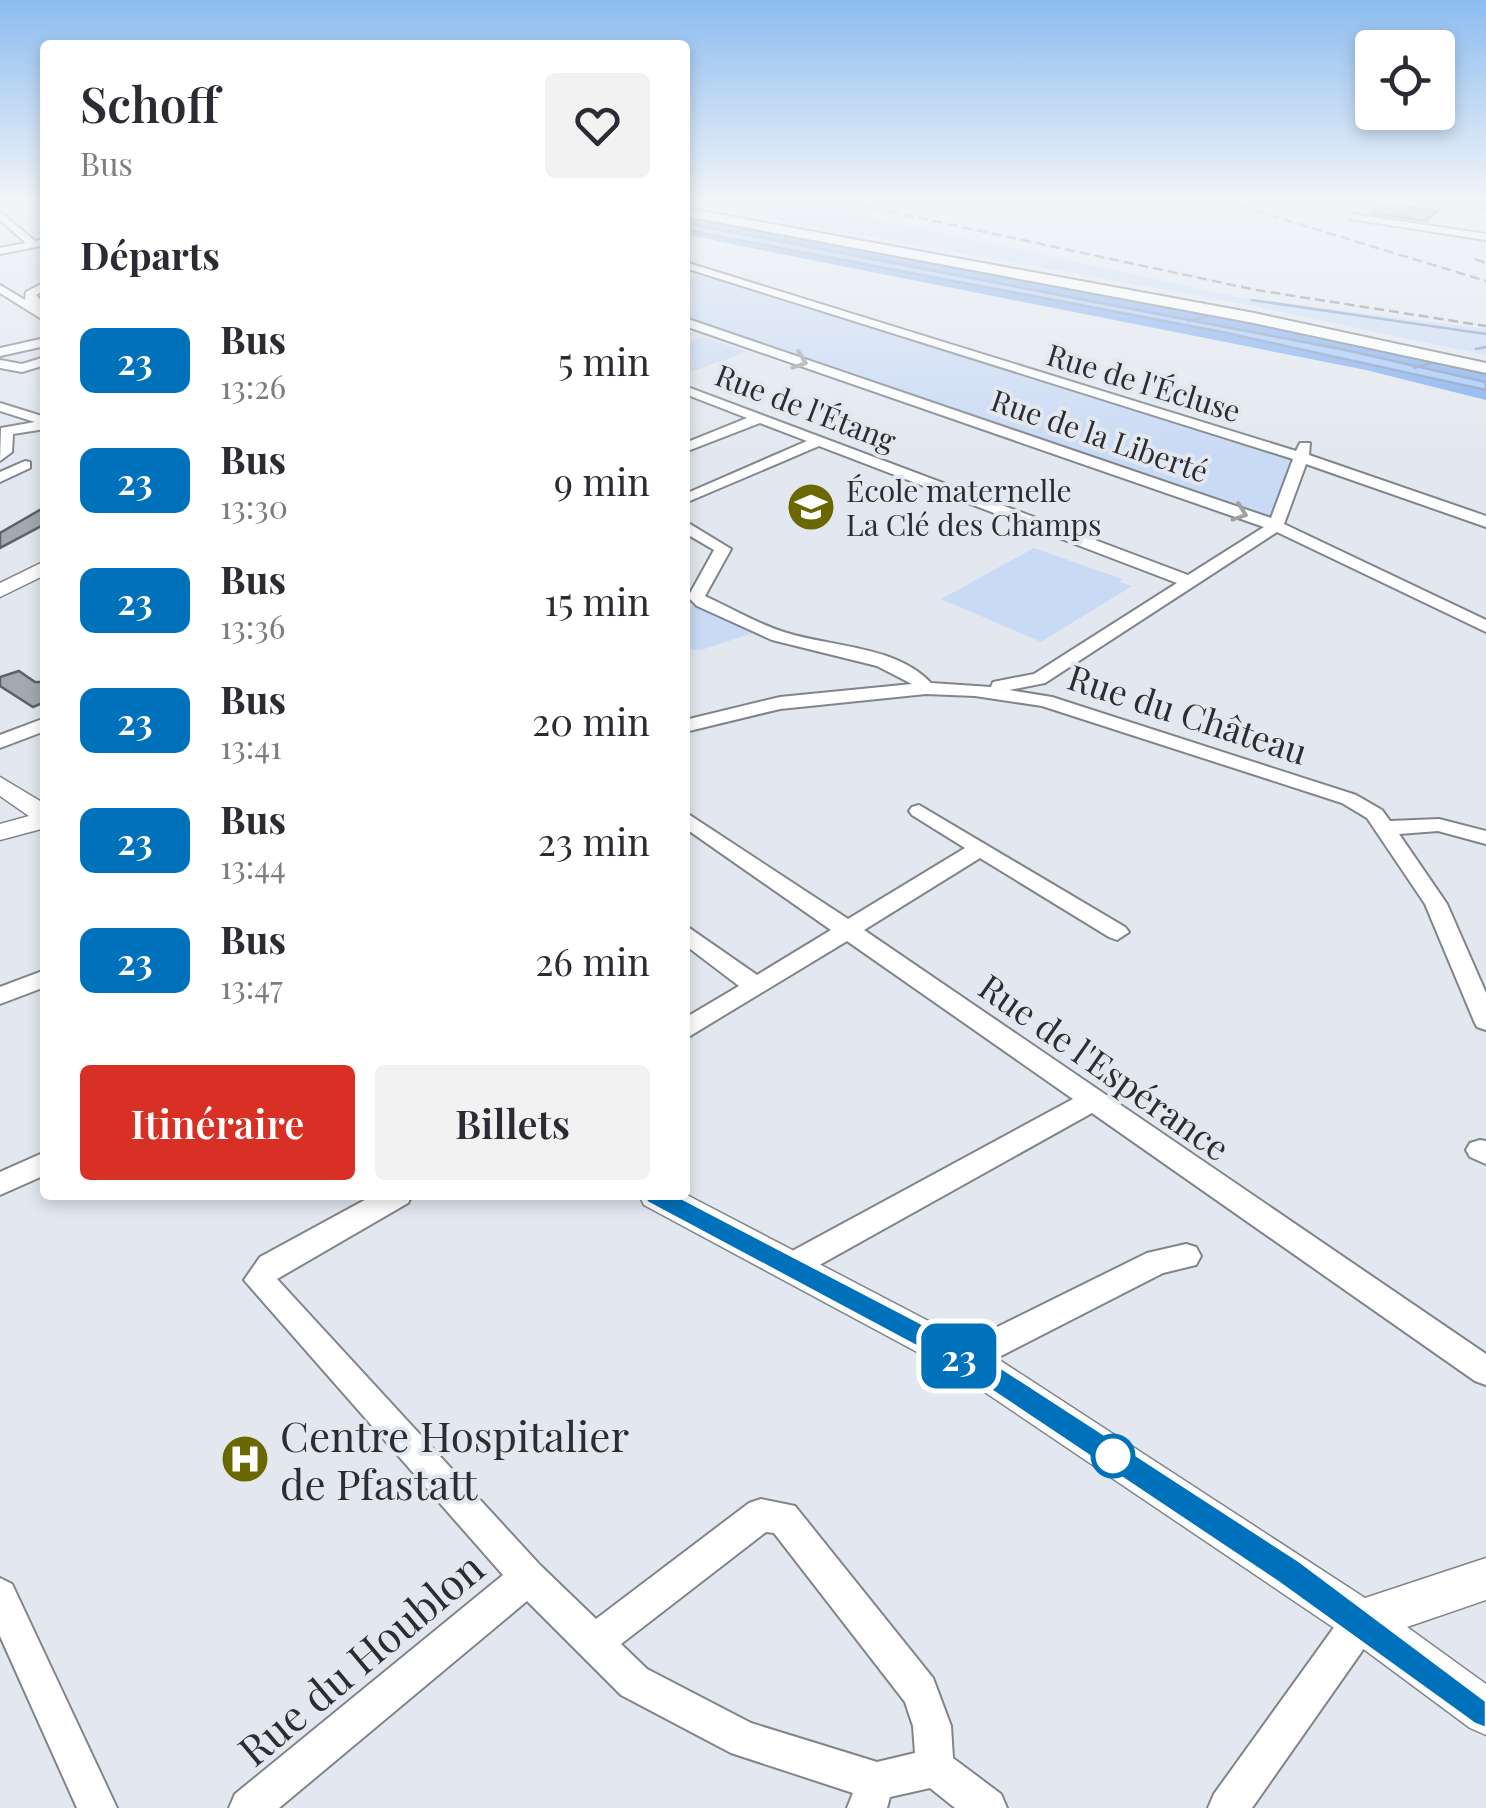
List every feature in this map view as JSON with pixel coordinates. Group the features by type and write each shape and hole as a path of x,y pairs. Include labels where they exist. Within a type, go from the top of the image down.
{"highway":[{"path":"1089,286 1486,368"},
{"path":"1123,286 1486,359"}],"main road":[{"path":"0,591 40,571"},
{"path":"0,784 40,814"},
{"path":"0,829 40,815"},
{"path":"665,1200 970,1362 1361,1621 1486,1712"},
{"path":"1361,1621 1486,1579"}],"street":[{"name":"Rue de l'Écluse","path":"753,286 1303,452 1486,522"},
{"path":"40,288 30,294 31,301 40,307"},
{"path":"3,293 40,315"},
{"name":"Rue de la Liberté","path":"690,324 1276,526 1486,627"},
{"path":"0,352 40,343"},
{"path":"0,364 22,368 40,363"},
{"name":"Rue de l'Étang","path":"690,392 1188,581"},
{"path":"0,408 40,421"},
{"path":"690,446 760,418"},
{"path":"0,457 5,452 3,431 40,424"},
{"path":"690,434 705,440"},
{"path":"690,496 819,441"},
{"path":"1055,704 1041,692 1039,679 1276,526 1303,452"},
{"path":"0,478 24,465"},
{"path":"690,481 706,488"},
{"path":"690,529 723,548 696,597 788,639 837,648 912,675 926,688"},
{"name":"Rue du Château","path":"975,690 1039,679"},
{"name":"Rue du Château","path":"690,725 780,703 926,688 975,690 1055,704 1348,799 1382,815"},
{"path":"0,742 40,726"},
{"path":"918,811 1117,932"},
{"path":"1382,815 1439,824 1486,838"},
{"path":"1382,815 1436,904 1486,1021"},
{"name":"Rue de l'Espérance","path":"690,821 1486,1371"},
{"path":"690,1027 979,849"},
{"path":"690,936 756,986"},
{"path":"0,996 40,980"},
{"path":"794,1269 804,1259 1093,1100"},
{"path":"0,1184 40,1165"},
{"path":"389,1200 270,1266 259,1280 528,1577 634,1682 744,1740 872,1794 934,1768"},
{"path":"970,1362 982,1350 1157,1262 1186,1256"},
{"path":"593,1643 761,1515 782,1518 920,1691 932,1726 934,1768"},
{"name":"Rue du Houblon","path":"248,1808 528,1577"},
{"path":"0,1596 97,1808"},
{"path":"1228,1808 1361,1621"},
{"path":"934,1768 987,1808"}],"shaded area":[{"path":"690,286 736,286 1268,449 1294,460 1270,521 690,323"},
{"path":"944,286 984,286 1222,332 1486,390 1486,400 1366,370"},
{"path":"982,286 1014,286 1345,350 1486,382 1486,390 1222,332"},
{"path":"1014,286 1063,286 1211,314 1486,372 1486,382 1345,350"},
{"path":"1146,286 1188,286 1237,297 1486,329 1486,355"},
{"path":"703,337 747,352 690,372 690,341"},
{"path":"1034,548 1132,586 1041,642 941,599"},
{"path":"690,606 756,632 701,650 690,649"}],"building":[{"path":"40,510 40,527 0,548 0,533"},
{"path":"19,671 40,682 40,704 33,707 0,686 0,677"}],"waterway":[{"path":"1252,300 1486,334"},
{"path":"1188,321 1215,315"},
{"path":"1476,349 1486,347"},
{"path":"1414,368 1435,362"}],"railway":[{"path":"1239,286 1486,326"}],"bus line":[{"name":"23","path":"665,1200 970,1362 1288,1571 1486,1712"}],"place":[{"name":"École maternelle La Clé des Champs","path":"811,507"},
{"name":"Centre Hospitalier de Pfastatt","path":"245,1459"}]}
